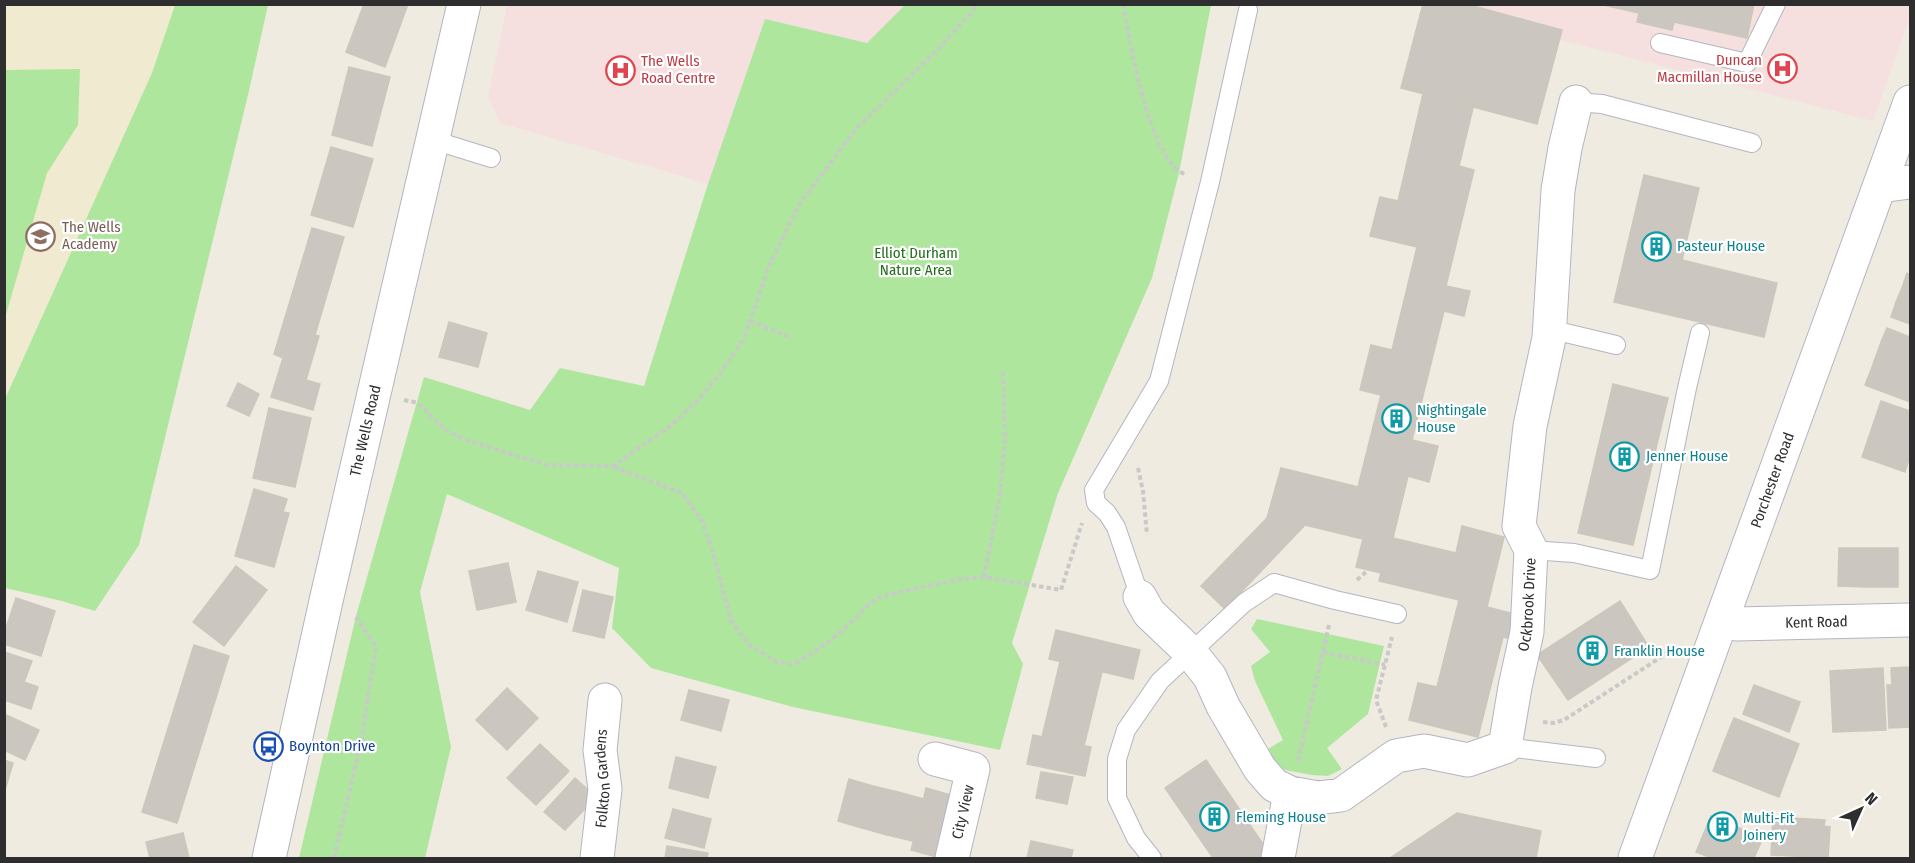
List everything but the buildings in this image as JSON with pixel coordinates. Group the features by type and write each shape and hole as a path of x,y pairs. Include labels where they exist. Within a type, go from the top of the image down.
{"street":[{"name":"The Wells Road","path":"269,858 464,4"},
{"name":"Ockbrook Drive","path":"1508,731 1527,632 1531,550 1519,525 1530,426 1549,329 1558,190 1549,160 1576,102"},
{"name":"Porchester Road","path":"1635,858 1708,657 1895,184 1911,102"},
{"path":"1140,597 1149,613 1191,653 1210,677 1229,716 1260,769 1274,785 1290,793 1318,798 1341,795 1396,756 1424,751 1467,760 1508,731"},
{"name":"Kent Road","path":"1723,620 1736,624 1911,620"},
{"name":"Folkton Gardens","path":"597,858 605,789 600,750 605,700"},
{"name":"City View","path":"931,758 973,769 952,858"},
{"path":"1278,858 1290,793"}],"lane":[{"path":"1660,43 1747,63 1776,4"},
{"path":"1140,597 1116,527 1107,513 1096,503 1094,490 1159,381 1210,182 1248,10"},
{"path":"1576,102 1602,104 1752,143"},
{"path":"433,140 491,158"},
{"path":"1549,329 1616,345"},
{"path":"1531,550 1574,553 1650,570 1686,388 1700,333"},
{"path":"1152,858 1136,838 1117,798 1117,759 1125,730 1160,681 1245,603 1274,583 1398,615"},
{"path":"1508,731 1596,758"}],"path":[{"path":"613,466 669,427 699,399 720,374 744,338 770,266 800,204 855,129 938,49 979,4"},
{"path":"1123,4 1140,88 1156,140 1179,173"},
{"path":"750,321 792,338"},
{"path":"984,578 1000,495 1005,438 1003,369"},
{"path":"374,393 418,403 447,431 468,441 547,465 613,466 682,493 702,521 731,621 748,644 777,662 791,664 798,662 817,650 843,630 875,598 955,580 984,578 1061,590 1083,522 1096,503"},
{"path":"1129,429 1143,491 1148,541"},
{"path":"1290,793 1335,600 1368,570"},
{"path":"326,601 356,616 376,646 360,747 334,858"},
{"path":"1396,756 1376,700 1398,615"},
{"path":"1508,731 1564,720 1672,650"},
{"path":"1323,652 1385,665"}],"shaded area":[{"name":"Duncan Macmillan House","path":"1910,4 1910,17 1873,121 1427,5"},
{"name":"The Wells Academy","path":"5,5 175,5 152,73 5,399"},
{"name":"The Wells Road Centre","path":"507,5 905,5 867,43 765,19 708,184 500,123 488,97"}],"green space":[{"path":"175,5 268,5 139,545 95,611 5,588 5,399 152,73"},
{"name":"Elliot Durham Nature Area","path":"905,5 1211,5 1179,173 1152,278 1058,493 1012,643 1023,664 1000,750 793,707 651,668 612,628 619,568 447,494 420,592 451,747 425,858 299,858 356,616 424,377 530,410 560,368 644,386 708,184 765,19 867,43"},
{"path":"80,69 78,125 47,173 5,318 5,70"},
{"path":"1257,619 1384,646 1368,714 1327,748 1342,769 1328,776 1312,775 1285,770 1272,760 1268,749 1283,740 1255,681 1251,666 1270,652 1251,629"}],"place":[{"name":"Duncan Macmillan House","path":"1783,69"},
{"name":"The Wells Road Centre","path":"620,70"},
{"name":"The Wells Academy","path":"41,236"},
{"name":"Pasteur House","path":"1656,246"},
{"name":"Nightingale House","path":"1396,419"},
{"name":"Jenner House","path":"1625,456"},
{"name":"Franklin House","path":"1593,651"},
{"name":"Boynton Drive","path":"268,746"},
{"name":"Fleming House","path":"1215,817"},
{"name":"Multi-Fit Joinery","path":"1722,827"}]}
